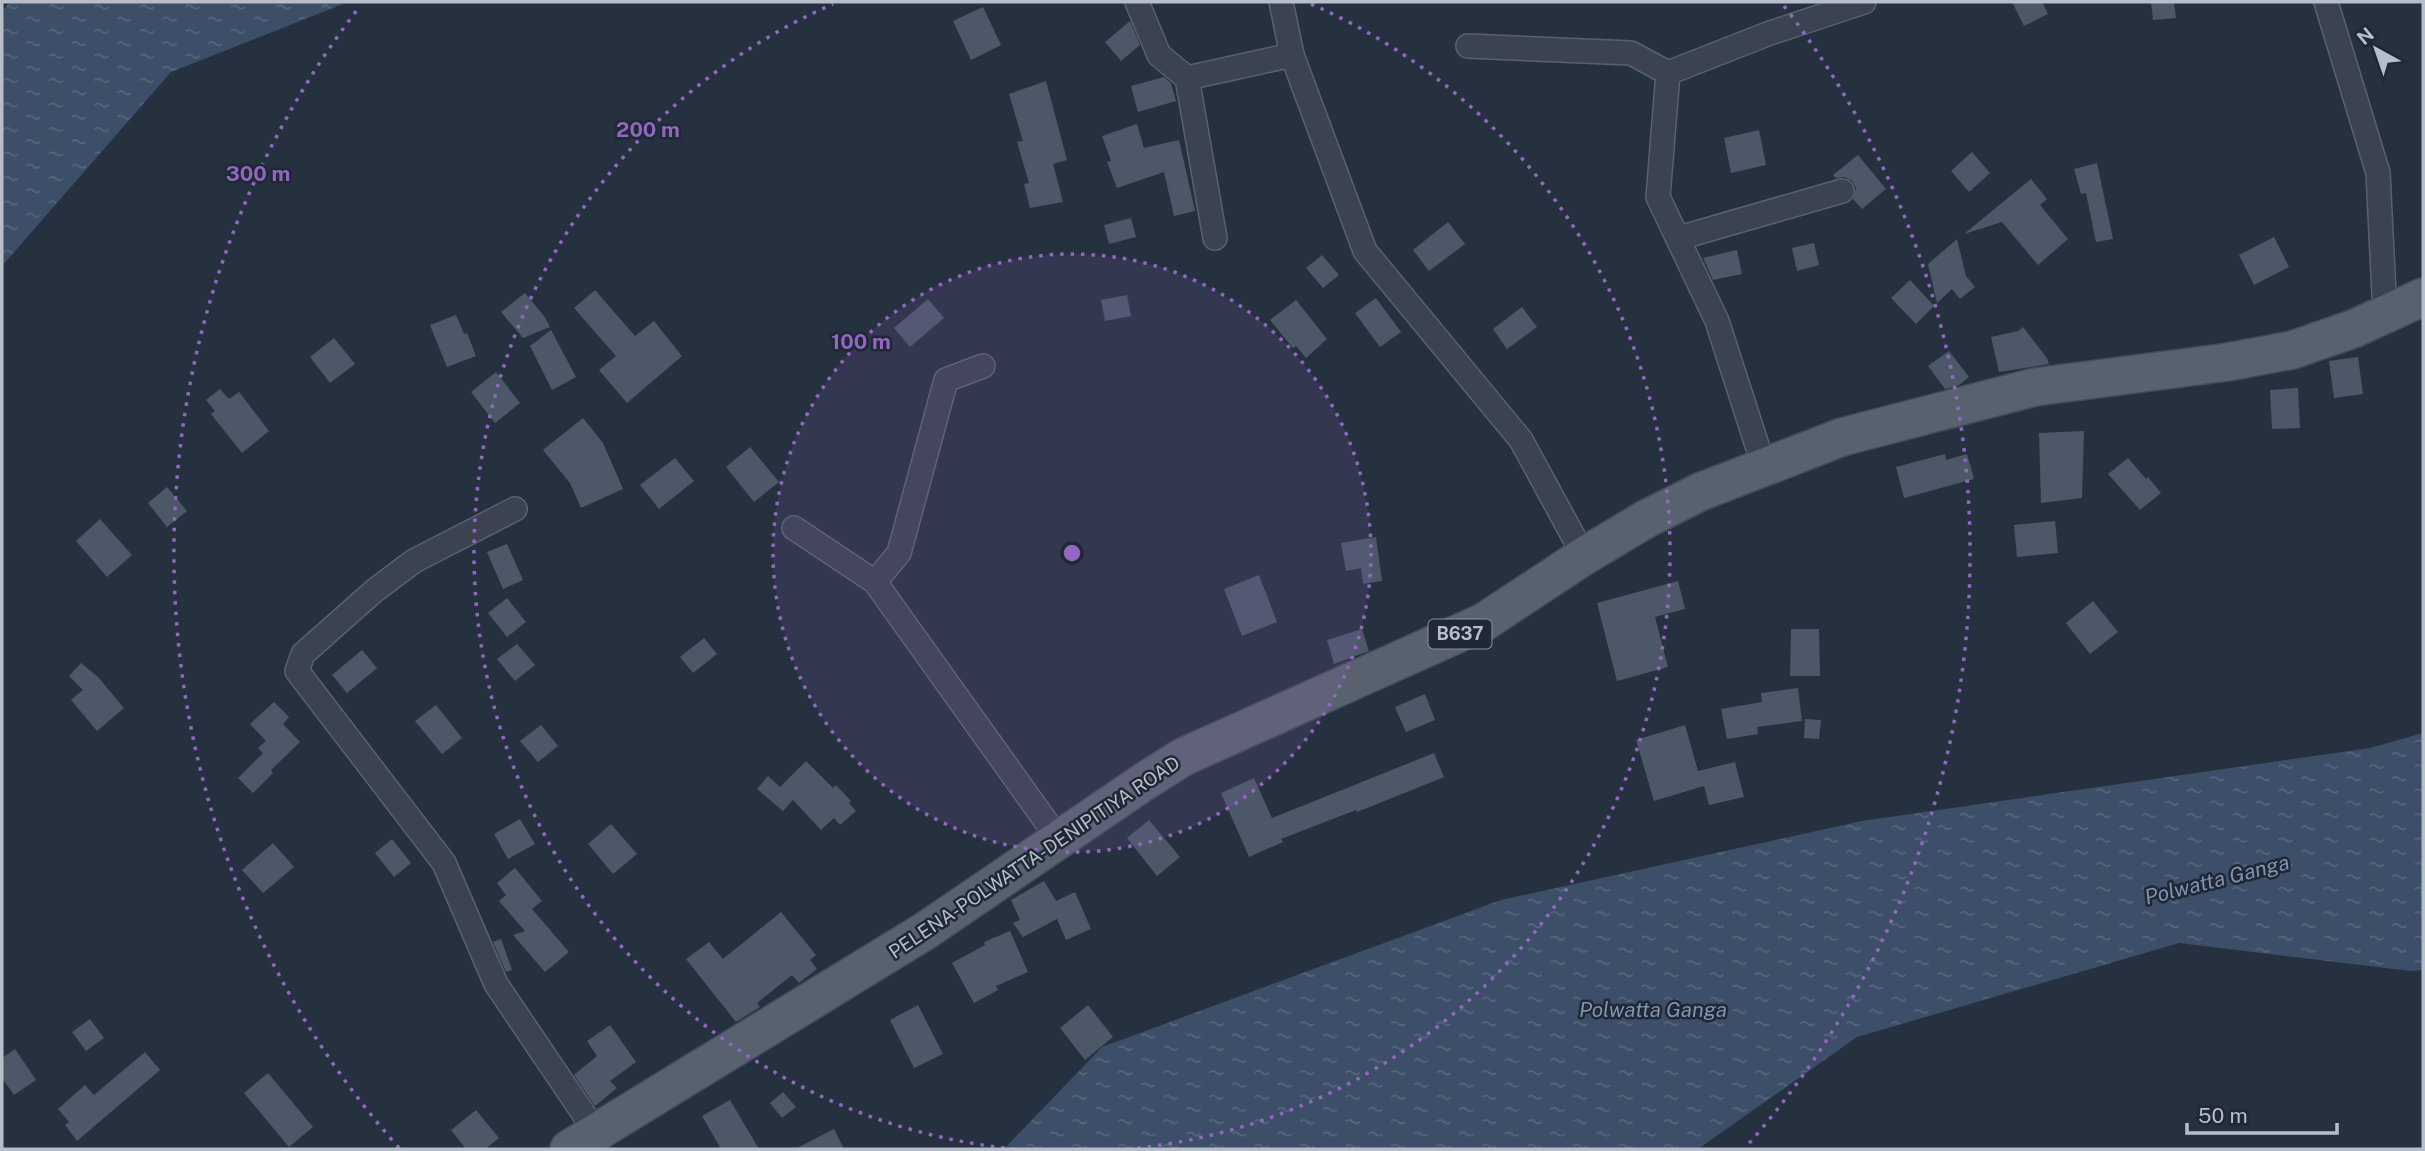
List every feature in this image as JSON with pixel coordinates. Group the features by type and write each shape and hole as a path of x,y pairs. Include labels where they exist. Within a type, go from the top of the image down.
{"main road":[{"name":"PELENA-POLWATTA-DENIPITIYA ROAD","path":"582,1140 925,931 1060,841 1145,780 1183,757 1484,622 1584,556 1646,519 1700,492 1842,437 2035,387 2228,362 2292,350 2353,328 2423,297"}],"street":[{"path":"1137,2 1159,55 1187,78 1215,238"},
{"path":"1281,2 1292,55 1365,251 1521,440 1584,556"},
{"path":"1468,46 1631,53 1668,73 1770,33 1864,2"},
{"path":"2326,2 2378,173 2385,314"},
{"path":"1187,78 1292,55"},
{"path":"1668,73 1658,197 1717,321 1764,467"},
{"path":"1679,239 1842,191"},
{"path":"874,582 899,553 946,380 983,366"},
{"path":"515,509 414,561 374,591 303,654 297,671 444,863 496,984 582,1140"},
{"path":"794,528 874,582 1060,841"}],"water":[{"path":"10,2 348,2 171,72 2,266 2,11"},
{"name":"Polwatta Ganga","path":"2423,733 2423,970 2411,971 2179,943 1857,1037 1698,1149 1004,1149 1102,1047 1501,900 1862,821 2370,748"}],"building":[{"path":"2012,2 2042,2 2048,14 2024,26"},
{"path":"2151,2 2174,2 2176,18 2153,20"},
{"path":"983,7 1001,45 971,60 953,21"},
{"path":"1130,21 1140,45 1121,61 1105,42"},
{"path":"1164,77 1171,83 1176,101 1138,112 1131,86"},
{"path":"1046,81 1067,160 1053,164 1063,202 1030,208 1024,184 1029,183 1017,142 1023,141 1009,94"},
{"path":"1137,124 1144,148 1179,140 1195,211 1174,216 1164,172 1117,188 1107,162 1111,161 1102,136"},
{"path":"1759,130 1766,165 1731,173 1724,138"},
{"path":"1972,152 1990,173 1969,192 1951,171"},
{"path":"1858,155 1886,189 1862,209 1853,199 1856,188 1852,181 1833,175"},
{"path":"2097,163 2113,239 2096,242 2086,193 2081,194 2074,169"},
{"path":"2031,179 2047,199 2040,205 2068,239 2038,265 2002,222 1964,234"},
{"path":"1131,218 1136,237 1109,244 1104,225"},
{"path":"1448,222 1465,244 1429,271 1413,250"},
{"path":"2274,237 2289,267 2254,285 2239,255"},
{"path":"1957,239 1966,276 1975,287 1960,299 1952,289 1937,303 1928,264"},
{"path":"1814,243 1819,265 1797,271 1792,248"},
{"path":"1737,250 1742,274 1713,280 1703,258"},
{"path":"1322,255 1339,275 1323,288 1306,268"},
{"path":"1910,280 1934,306 1916,324 1891,298"},
{"path":"595,290 635,336 654,321 682,356 627,403 599,370 616,356 574,308"},
{"path":"525,293 550,327 523,338 501,312"},
{"path":"1127,295 1131,316 1105,321 1101,300"},
{"path":"1376,298 1401,332 1380,347 1355,313"},
{"path":"928,299 944,318 910,347 894,328"},
{"path":"1296,300 1327,339 1306,358 1296,346 1293,348 1270,320"},
{"path":"1522,307 1537,327 1507,349 1493,329"},
{"path":"456,315 476,356 447,367 430,325"},
{"path":"2023,327 2049,364 1999,372 1991,337 2018,331"},
{"path":"551,330 576,377 552,390 530,346"},
{"path":"334,338 355,364 330,383 310,357"},
{"path":"1949,351 1969,377 1959,385 1945,389 1928,366"},
{"path":"2358,357 2363,394 2334,398 2329,361"},
{"path":"496,372 520,403 495,423 471,392"},
{"path":"2298,388 2300,428 2272,429 2270,390"},
{"path":"220,389 229,399 239,392 269,431 242,453 211,414 215,411 206,400"},
{"path":"583,418 603,443 623,489 581,508 570,483 543,450"},
{"path":"2084,431 2082,498 2041,503 2039,433"},
{"path":"750,447 779,482 754,502 726,467"},
{"path":"1945,454 1946,460 1967,454 1974,479 1904,498 1896,467"},
{"path":"675,458 694,481 659,509 640,485"},
{"path":"2128,458 2161,493 2140,510 2108,474"},
{"path":"167,487 187,511 167,527 148,503"},
{"path":"100,519 132,555 107,577 76,541"},
{"path":"2055,521 2058,553 2017,557 2014,525"},
{"path":"1376,537 1382,581 1363,584 1361,568 1346,571 1341,543"},
{"path":"507,544 523,580 503,589 487,552"},
{"path":"1259,575 1277,622 1242,636 1224,589"},
{"path":"1678,581 1685,609 1655,617 1668,667 1617,681 1597,603"},
{"path":"507,598 526,622 507,637 488,613"},
{"path":"2093,601 2118,632 2090,654 2066,623"},
{"path":"1362,629 1369,651 1334,664 1327,640"},
{"path":"1791,629 1819,629 1820,676 1790,676"},
{"path":"704,638 717,654 693,673 680,657"},
{"path":"517,644 535,665 515,681 497,659"},
{"path":"362,650 377,668 347,693 332,675"},
{"path":"81,663 98,677 124,708 97,731 71,700 83,690 69,676"},
{"path":"1798,688 1802,721 1757,727 1758,734 1727,739 1721,709 1762,702 1761,693"},
{"path":"1425,694 1435,720 1406,732 1395,707"},
{"path":"274,702 289,717 283,724 300,742 271,770 273,773 253,793 238,778 263,753 258,748 266,741 250,724"},
{"path":"436,705 462,738 442,754 415,721"},
{"path":"1805,719 1821,720 1819,739 1804,738"},
{"path":"541,725 558,746 538,762 520,741"},
{"path":"1685,725 1698,771 1735,762 1744,797 1709,805 1704,786 1654,801 1636,740"},
{"path":"1434,753 1444,777 1281,839 1283,842 1249,857 1221,793 1254,778 1272,818"},
{"path":"806,761 833,788 836,785 851,801 849,803 856,811 840,825 834,818 821,830 793,800 783,811 757,789 768,776 780,787"},
{"path":"520,819 535,844 508,859 494,834"},
{"path":"1149,820 1180,857 1157,876 1127,838"},
{"path":"611,824 637,854 613,874 588,844"},
{"path":"392,839 411,863 394,877 375,853"},
{"path":"273,843 294,867 263,893 242,870"},
{"path":"515,868 542,901 532,909 569,952 545,972 513,935 525,931 499,901 506,895 497,883"},
{"path":"1044,881 1056,901 1075,892 1091,929 1066,940 1057,919 1023,937 1013,923 1020,920 1011,900"},
{"path":"781,912 816,955 810,960 817,969 799,983 792,975 757,1003 760,1007 736,1022 686,959 709,942 723,959"},
{"path":"1010,931 1028,972 996,986 998,990 974,1003 952,963 985,945 984,942"},
{"path":"501,939 512,970 506,972 493,942"},
{"path":"918,1005 943,1054 914,1068 890,1020"},
{"path":"1088,1005 1113,1037 1085,1060 1060,1028"},
{"path":"90,1019 104,1038 86,1051 72,1032"},
{"path":"610,1025 636,1062 610,1081 617,1088 595,1106 574,1075 597,1056 587,1041"},
{"path":"15,1049 36,1080 14,1095 2,1078 2,1058"},
{"path":"145,1052 160,1070 77,1141 65,1125 69,1122 58,1109 85,1085 94,1095"},
{"path":"268,1073 313,1127 289,1147 244,1093"},
{"path":"783,1092 796,1107 782,1118 770,1103"},
{"path":"730,1100 759,1149 721,1149 702,1116"},
{"path":"476,1110 499,1138 485,1149 466,1149 451,1130"},
{"path":"834,1129 844,1149 795,1149"}]}
